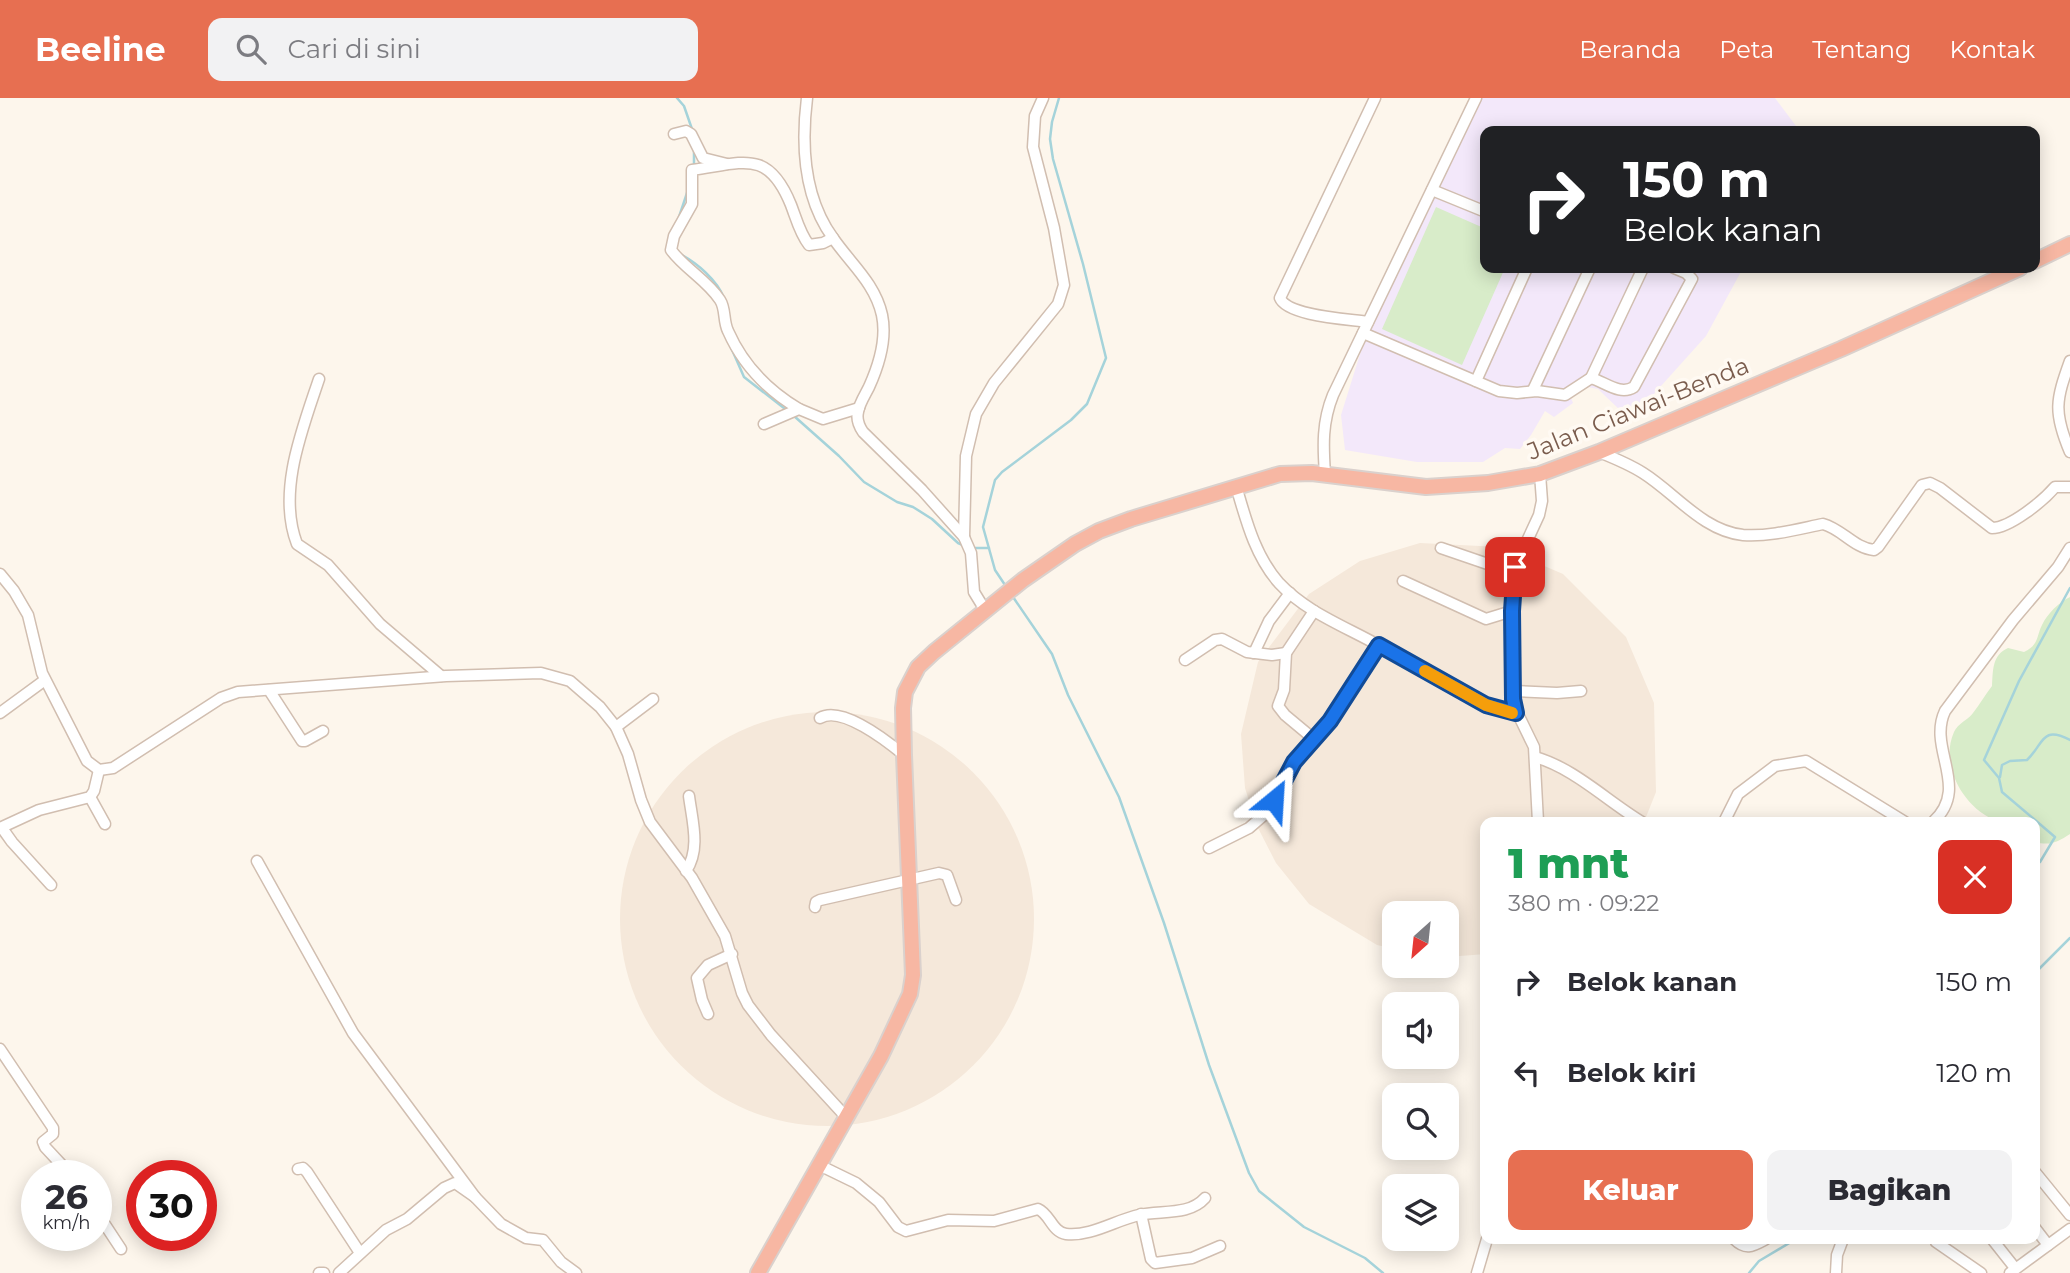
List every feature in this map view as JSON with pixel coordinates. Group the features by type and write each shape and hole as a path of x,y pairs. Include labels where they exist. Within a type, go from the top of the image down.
{"highway":[{"path":"2040,259 2070,244"},
{"name":"Jalan Ciawai-Benda","path":"758,1273 881,1056 911,994 913,975 904,755 905,692 912,676 934,652 1023,580 1075,544 1107,527 1236,486 1290,472 1426,487 1488,483 1540,474 1599,452 1841,349 2009,273"}],"street":[{"path":"807,98 804,126 809,181 819,216 870,286 881,313 882,350 857,415 863,432 922,490 964,537 971,553 974,592 988,608"},
{"path":"964,537 965,456 976,414 994,383 1058,304 1064,285 1054,228 1033,147 1035,116 1043,98"},
{"path":"1368,322 1297,311 1286,307 1280,298 1375,98"},
{"path":"1325,474 1323,433 1327,408 1476,98"},
{"path":"674,134 686,131 691,134 703,159 727,164 764,165 778,179 786,193 807,242 813,246 833,238"},
{"path":"727,164 692,170 692,204 674,236 671,250 721,301 731,338 762,383 795,411 823,419 859,408"},
{"path":"1432,190 1480,210"},
{"path":"1476,381 1525,273"},
{"path":"1533,390 1588,273"},
{"path":"1591,378 1641,273"},
{"path":"1363,333 1506,392 1533,390 1565,395 1591,378 1623,391 1634,387 1692,279 1686,273"},
{"path":"2070,361 2058,394 2057,413 2070,452"},
{"path":"319,379 304,423 288,504 297,544 328,565 380,624 440,677"},
{"path":"764,424 795,411"},
{"path":"1599,452 1644,473 1696,514 1727,531 1754,535 1824,524 1860,547 1874,550 1922,485 1930,483 1940,488 1993,528 2007,525 2038,504 2055,487 2070,487"},
{"path":"1538,817 1535,757 1530,737 1516,713 1513,691 1512,611 1514,573 1518,558 1539,515 1542,501 1540,474"},
{"path":"1236,486 1247,524 1264,562 1290,593 1314,611 1486,705 1516,713"},
{"path":"1441,548 1514,573"},
{"path":"1938,817 1944,810 1949,796 1948,773 1939,732 1945,711 2070,548"},
{"path":"0,574 22,602 28,614 38,662 46,680 87,761 99,770 113,768 221,698 238,692 440,677 541,673 570,681 587,694 616,727 628,754 650,822 686,871 725,936 742,993 756,1016 847,1118"},
{"path":"1404,581 1486,619 1512,611"},
{"path":"1254,653 1269,621 1290,593"},
{"path":"1314,611 1286,653 1284,690 1278,708 1315,740"},
{"path":"1185,660 1215,640 1222,639 1254,653 1286,653"},
{"path":"1209,848 1257,822 1269,809 1294,762 1315,740 1379,645"},
{"path":"0,713 46,680"},
{"path":"269,690 302,741 323,731"},
{"path":"1513,691 1581,691"},
{"path":"616,727 653,699"},
{"path":"820,718 826,714 835,714 860,725 904,755"},
{"path":"1535,757 1553,762 1635,817"},
{"path":"1726,817 1738,794 1775,766 1806,761 1897,817"},
{"path":"51,885 1,828 39,810 90,797 94,792 99,770"},
{"path":"686,871 693,856 694,841 688,796"},
{"path":"90,797 105,824"},
{"path":"257,861 353,1033 475,1197 501,1224 526,1238 543,1240 561,1262 576,1273"},
{"path":"815,907 820,900 939,873 948,878 956,900"},
{"path":"708,1014 697,978 708,965 732,954"},
{"path":"0,1049 54,1130 53,1134 44,1140 45,1147 57,1160"},
{"path":"819,1165 856,1183 879,1202 898,1227 906,1231 948,1220 994,1221 1038,1209 1046,1214 1057,1230 1068,1234 1142,1214 1187,1209 1198,1205 1205,1198"},
{"path":"298,1169 303,1168 307,1172 360,1254"},
{"path":"2040,1178 2070,1215"},
{"path":"339,1273 386,1230 407,1219 450,1185 454,1184 475,1197"},
{"path":"1142,1214 1151,1259 1155,1263 1192,1258 1220,1246"},
{"path":"1995,1244 2012,1270 2070,1230"},
{"path":"2040,1234 2049,1245"},
{"path":"112,1235 121,1249"},
{"path":"1477,1273 1486,1244"},
{"path":"1739,1244 1751,1247 1757,1244"},
{"path":"1836,1273 1837,1255 1841,1244"},
{"path":"1939,1244 1981,1273"}],"shaded area":[{"path":"1482,98 1775,98 1796,126 1480,126 1480,273 1740,273 1706,336 1652,396 1622,412 1598,389 1587,387 1571,398 1573,403 1554,417 1545,411 1520,449 1505,448 1483,462 1417,462 1345,450 1341,415 1361,351"},
{"path":"1420,543 1500,547 1563,574 1626,637 1654,703 1656,792 1646,817 1480,817 1480,954 1460,956 1460,901 1382,901 1382,946 1309,904 1276,863 1257,826 1245,788 1241,734 1258,662 1309,594 1360,561"},
{"path":"827,712 867,716 906,728 942,747 973,773 999,804 1018,840 1030,879 1034,919 1030,959 1018,998 999,1034 973,1065 942,1091 906,1110 867,1122 827,1126 787,1122 748,1110 712,1091 681,1065 655,1034 636,998 624,959 620,919 624,879 636,840 655,804 681,773 712,747 748,728 787,716"}],"green space":[{"path":"1436,207 1480,226 1480,273 1503,273 1462,365 1382,329"},
{"path":"2070,597 2070,834 2045,844 2040,843 2040,817 1989,817 1974,807 1952,771 1950,745 1956,729 1973,713 1992,686 1994,664 1999,655 2008,648 2024,652 2032,647 2042,625 2058,605"}],"waterway":[{"path":"677,98 684,106 693,132"},
{"path":"1007,588 995,570 983,527 995,480 1071,420 1087,404 1106,358 1053,159 1050,139 1059,98"},
{"path":"694,149 694,167"},
{"path":"679,217 688,190"},
{"path":"680,254 706,273 724,298"},
{"path":"726,336 744,377 789,412"},
{"path":"794,416 864,482 932,519 958,543 965,546"},
{"path":"971,548 989,548"},
{"path":"2031,817 2002,792 1999,778 1984,760 2019,681 2070,588"},
{"path":"1013,597 1052,654 1068,695 1119,797 1164,923 1209,1065 1249,1173 1259,1191 1304,1227 1365,1258 1383,1273"},
{"path":"2000,777 2002,765 2010,761 2027,760 2044,738 2053,735 2070,740"},
{"path":"2040,824 2055,837 2040,862"},
{"path":"2040,968 2070,938"},
{"path":"1749,1273 1759,1261 1788,1244"}],"slow traffic":[{"path":"1425,671 1486,705 1512,713"}],"route":[{"path":"1274,800 1289,769 1330,721 1379,645 1486,705 1516,713 1513,699 1512,611 1515,567"}]}
